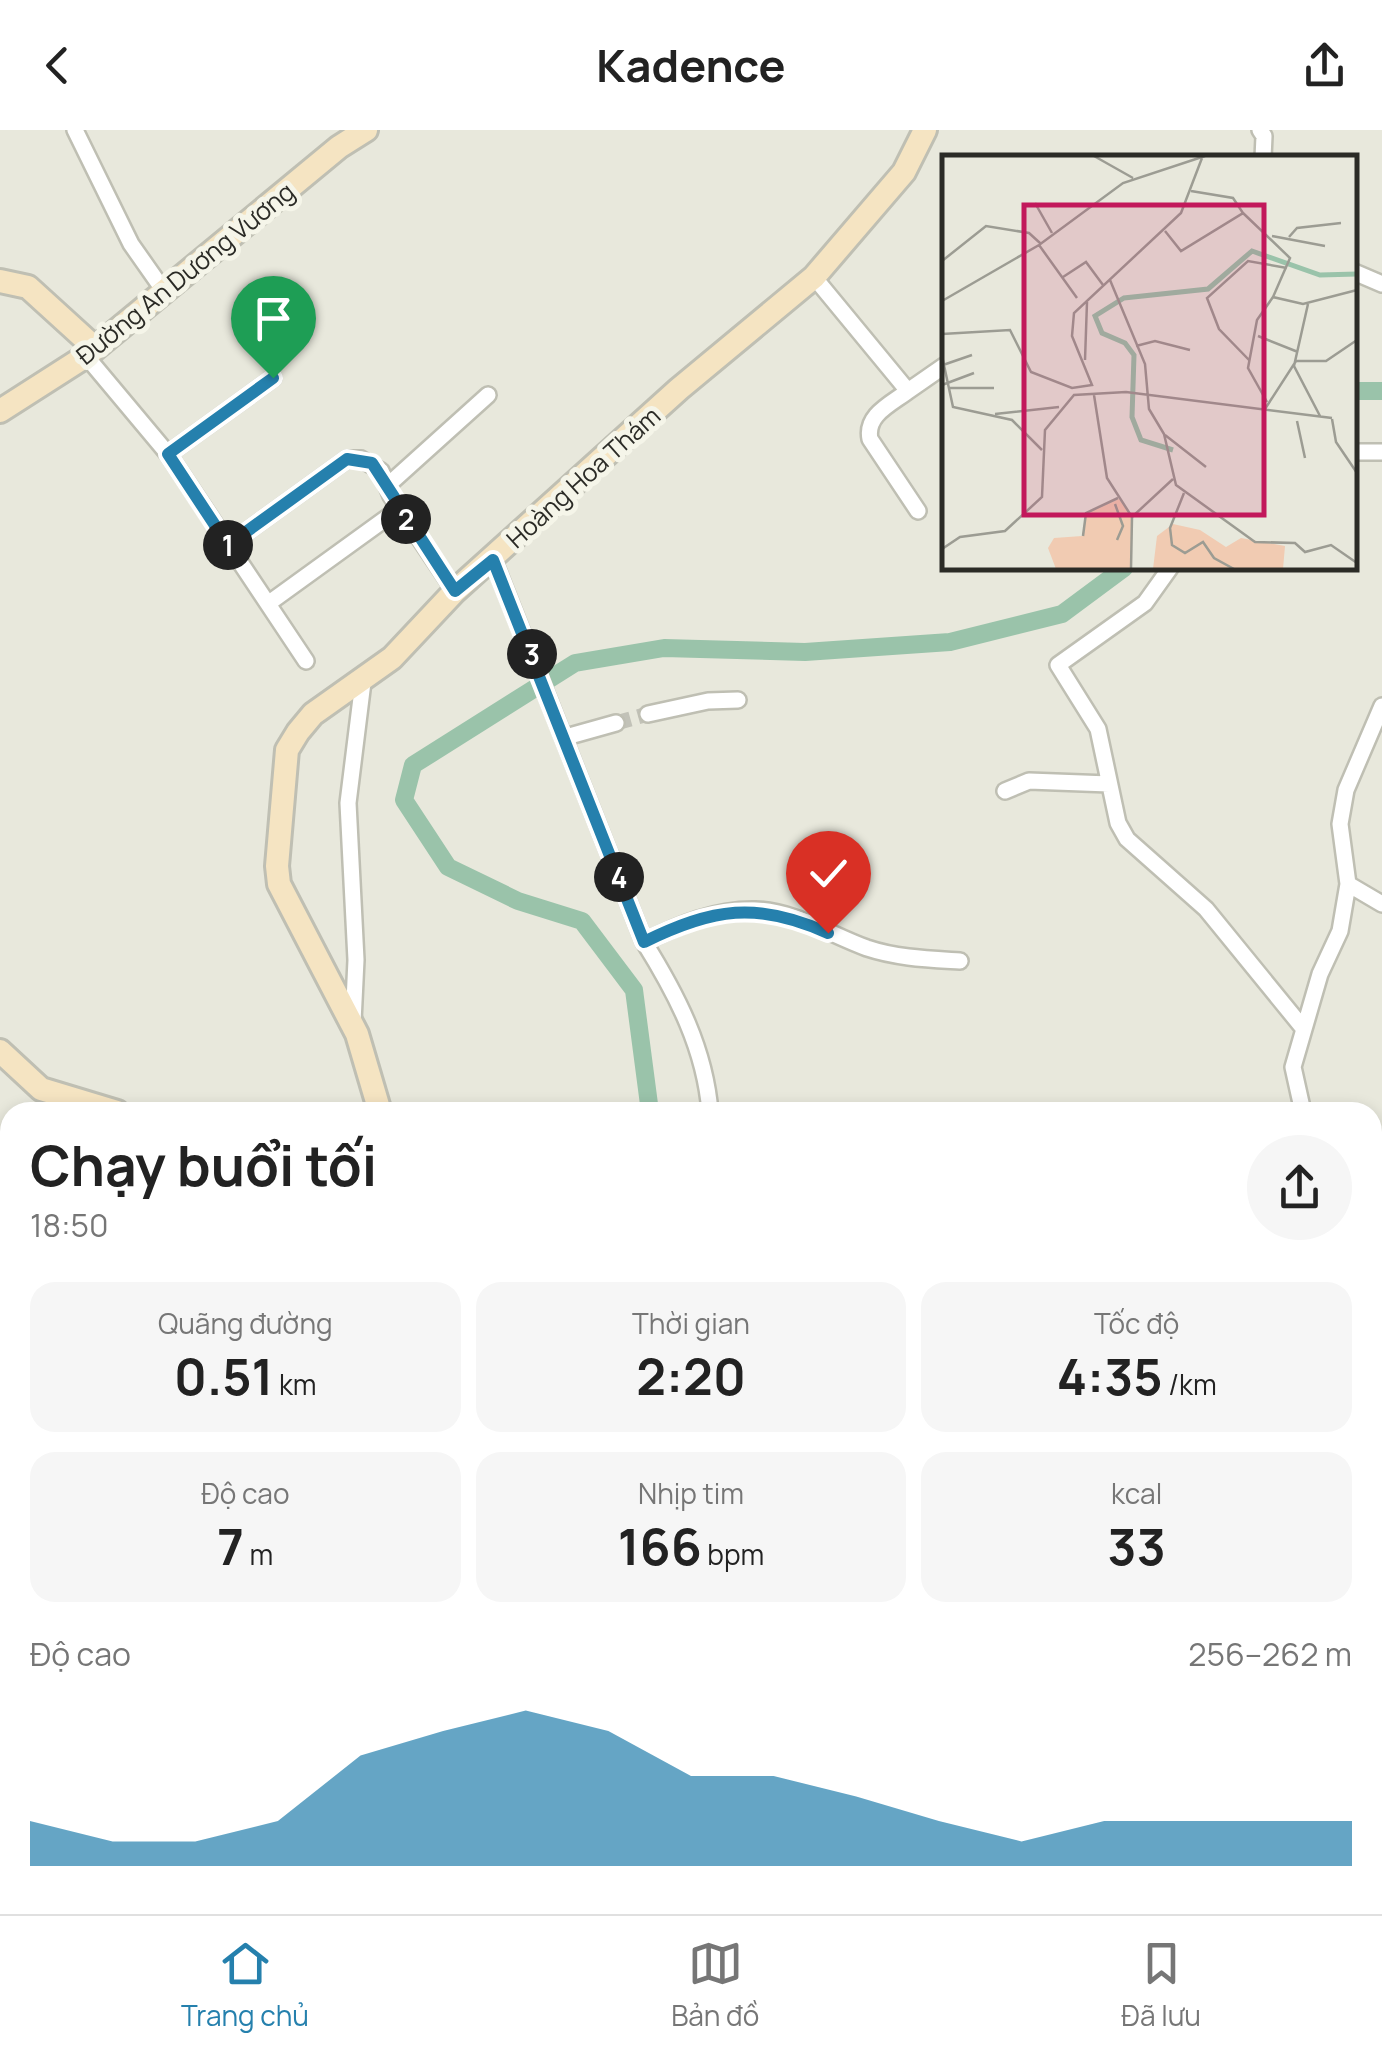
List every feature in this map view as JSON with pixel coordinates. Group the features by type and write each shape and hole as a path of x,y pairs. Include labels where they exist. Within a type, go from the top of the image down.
{"street":[{"path":"74,130 131,244 164,292"},
{"name":"Đường An Dương Vương","path":"0,411 90,352 339,147 366,130"},
{"name":"Hoàng Hoa Thám","path":"377,1102 353,1026 279,884 287,750 314,714 363,682 455,591 679,390 814,277 904,172 925,130"},
{"path":"1260,130 1263,155"},
{"path":"1357,273 1382,284"},
{"path":"814,277 908,390"},
{"path":"0,281 28,287 90,352 168,454 306,661"},
{"path":"918,511 870,439 868,429 870,420 942,367"},
{"path":"168,454 273,378"},
{"path":"387,486 488,395"},
{"path":"228,545 347,459 372,463 455,591"},
{"path":"269,603 400,509"},
{"path":"493,560 566,736 644,942 679,1000 704,1075 708,1102"},
{"path":"1169,570 1145,603 1058,663 1098,730 1109,784 1127,839 1206,909 1304,1028"},
{"path":"353,1026 356,960 348,803 363,682"},
{"path":"648,714 708,700 738,700"},
{"path":"1301,1102 1293,1066 1320,974 1340,931 1348,884 1340,824 1346,790 1382,706"},
{"path":"566,736 616,722"},
{"path":"1005,792 1029,781 1109,784"},
{"path":"1348,884 1382,904"},
{"path":"644,942 685,922 758,910 798,919 871,949 912,958 960,961"},
{"path":"0,1051 41,1089 84,1102"}],"waterway":[{"path":"1357,391 1382,391"},
{"path":"649,1102 634,990 582,921 518,901 448,867 404,800 413,765 575,663 664,648 805,652 950,642 1062,614 1121,570"}],"tunnel":[{"path":"616,723 648,714"}],"route":[{"path":"273,378 168,454 228,545 347,459 372,463 381,471 391,496 455,591 493,560 566,736 644,942 685,922 726,912 758,910 798,919 828,933"}]}
